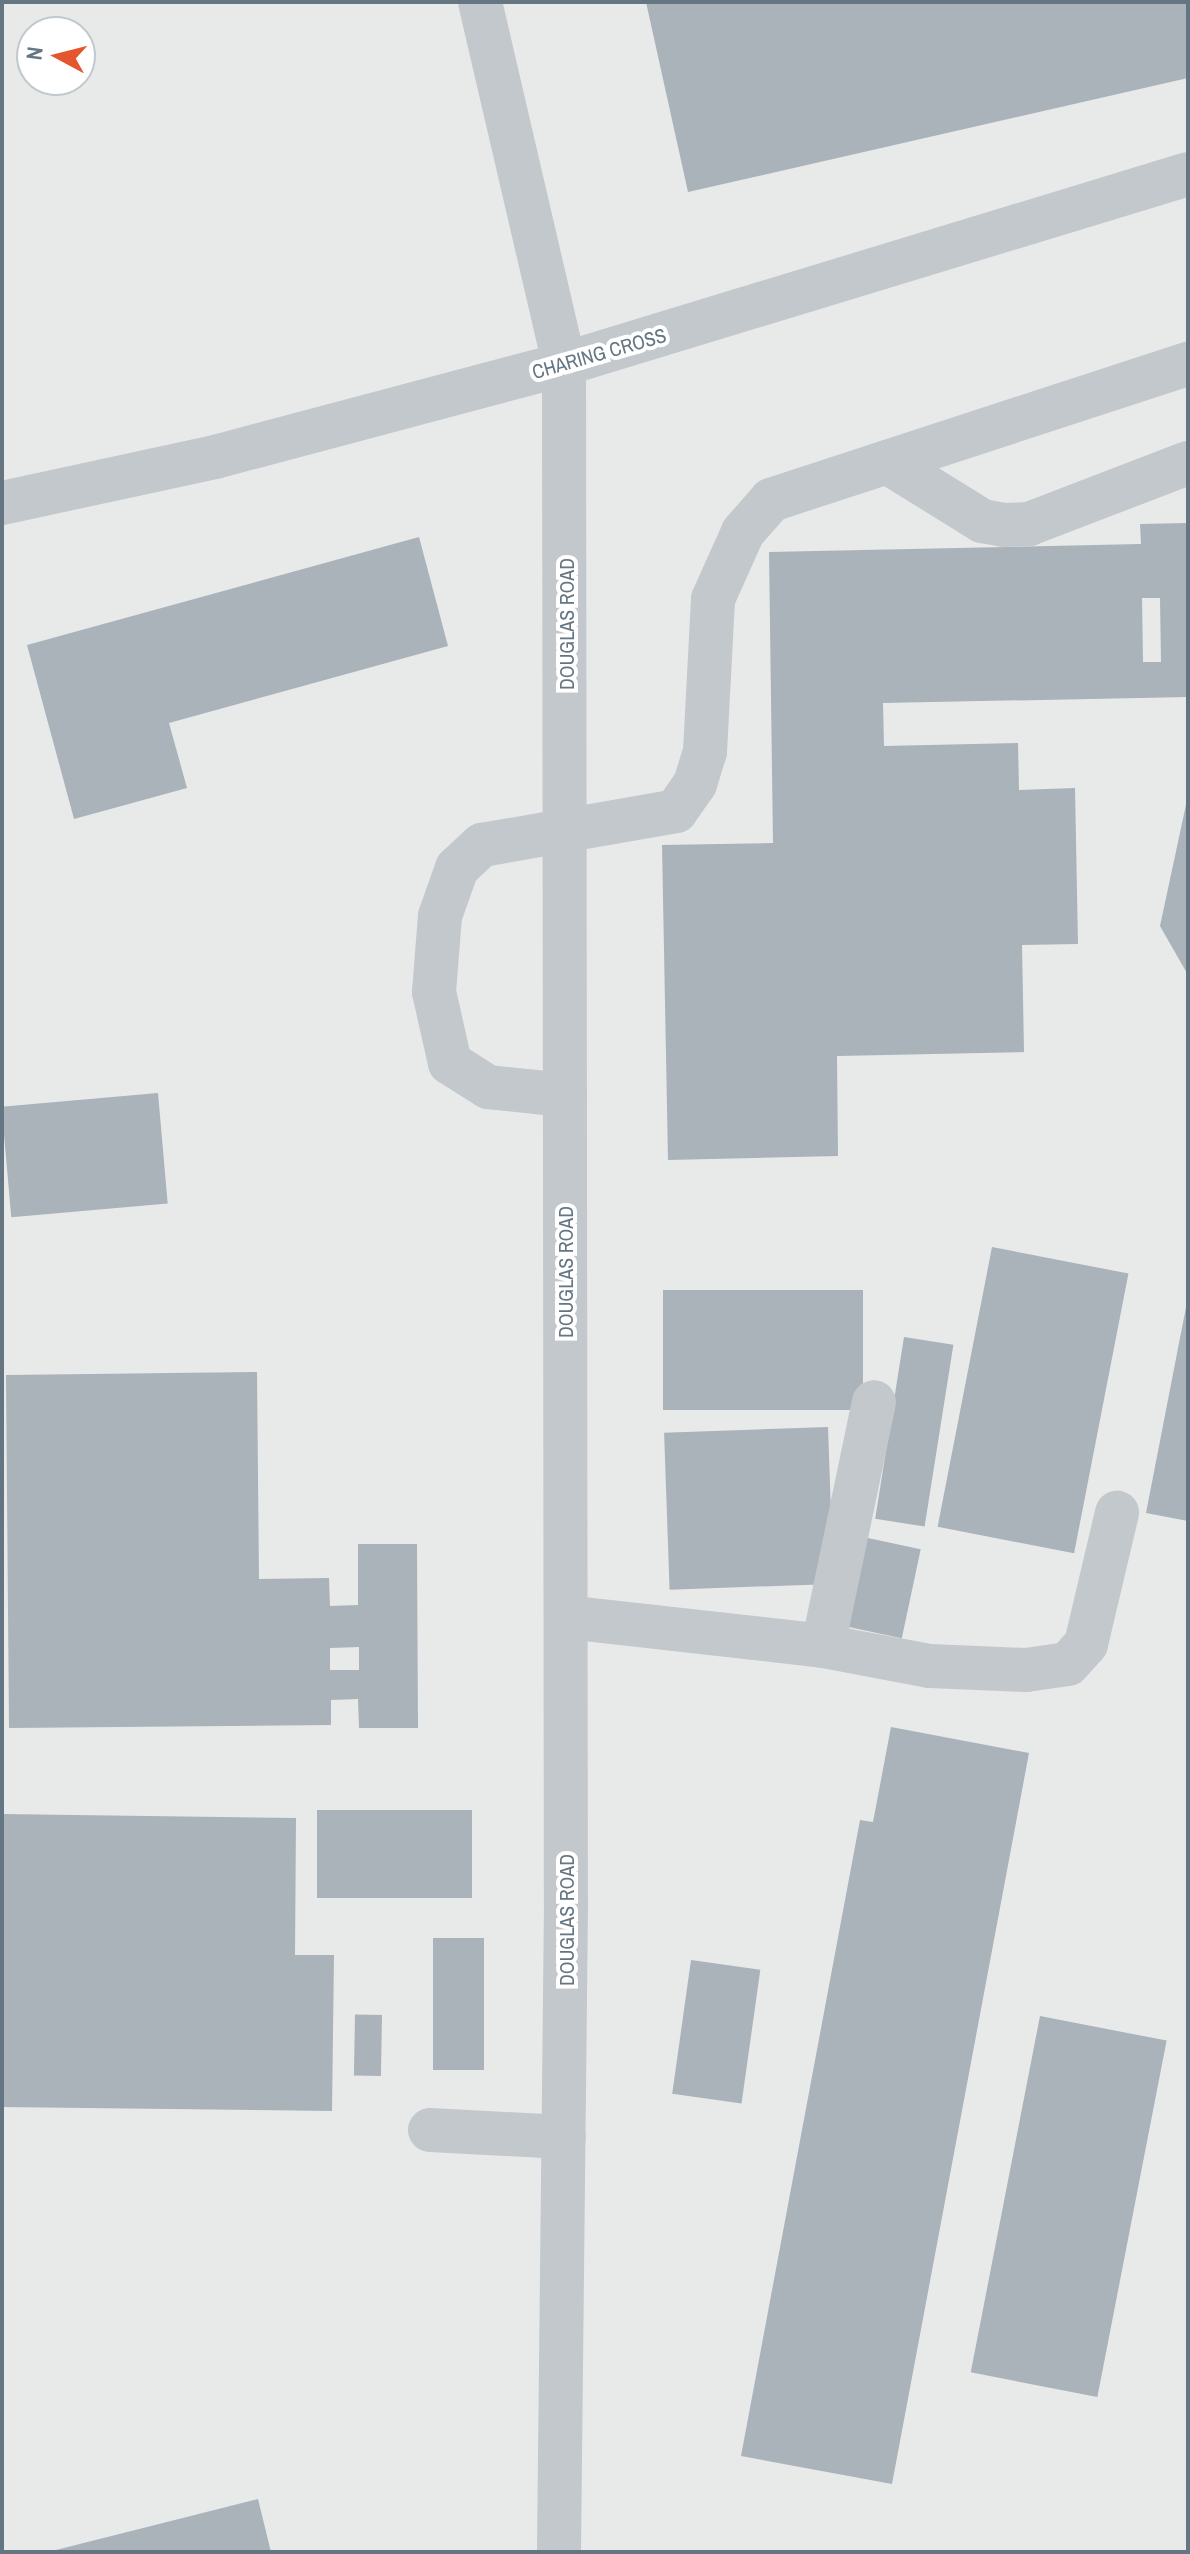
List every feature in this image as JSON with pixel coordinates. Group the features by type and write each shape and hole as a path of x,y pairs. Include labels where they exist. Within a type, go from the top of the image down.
{"street":[{"name":"DOUGLAS ROAD","path":"480,2 564,364 566,1617 559,2552"},
{"name":"CHARING CROSS","path":"2,503 215,457 564,364 1188,174"},
{"path":"565,1095 488,1087 450,1063 434,992 440,916 457,868 482,845 676,811 695,784 705,752 713,599 743,532 771,500 1188,364"},
{"path":"887,462 982,521 1004,525 1029,524 1188,463"},
{"path":"823,1646 874,1402"},
{"path":"566,1617 823,1646 930,1666 1026,1670 1068,1664 1086,1644 1117,1513"},
{"path":"430,2130 564,2137"}],"shaded area":[{"path":"2,2 1188,2 1188,2552 2,2552"}],"building":[{"path":"646,2 1188,2 1188,78 688,192"},
{"path":"1188,523 1188,697 883,703 884,746 1018,743 1019,790 1075,788 1078,944 1022,945 1024,1052 837,1056 838,1156 668,1160 662,845 773,843 769,552 1141,544 1140,524","holes":["1142,598 1160,598 1161,662 1143,662"]},
{"path":"419,537 448,646 169,723 187,788 74,819 27,645"},
{"path":"1188,800 1188,975 1160,926"},
{"path":"158,1093 168,1204 11,1217 2,1107"},
{"path":"992,1247 1128,1274 1074,1553 938,1527"},
{"path":"663,1290 863,1290 863,1410 663,1410"},
{"path":"1188,1302 1188,1521 1146,1513"},
{"path":"904,1337 953,1345 925,1527 875,1519"},
{"path":"257,1372 259,1579 329,1578 330,1606 358,1605 358,1544 417,1544 418,1728 359,1728 358,1699 331,1700 331,1725 9,1728 6,1375","holes":["359,1647 359,1670 330,1670 330,1648"]},
{"path":"828,1427 833,1584 670,1590 664,1433"},
{"path":"863,1537 921,1549 902,1638 844,1626"},
{"path":"891,1727 1029,1753 892,2484 741,2456 860,1820 873,1822"},
{"path":"317,1810 472,1810 472,1898 317,1898"},
{"path":"2,1814 296,1818 295,1955 334,1955 332,2111 2,2107"},
{"path":"433,1938 484,1938 484,2070 433,2070"},
{"path":"691,1960 760,1970 742,2103 672,2094"},
{"path":"355,2015 382,2015 381,2076 354,2076"},
{"path":"1040,2016 1167,2041 1097,2397 971,2372"},
{"path":"258,2499 271,2552 52,2552 52,2551"}]}
